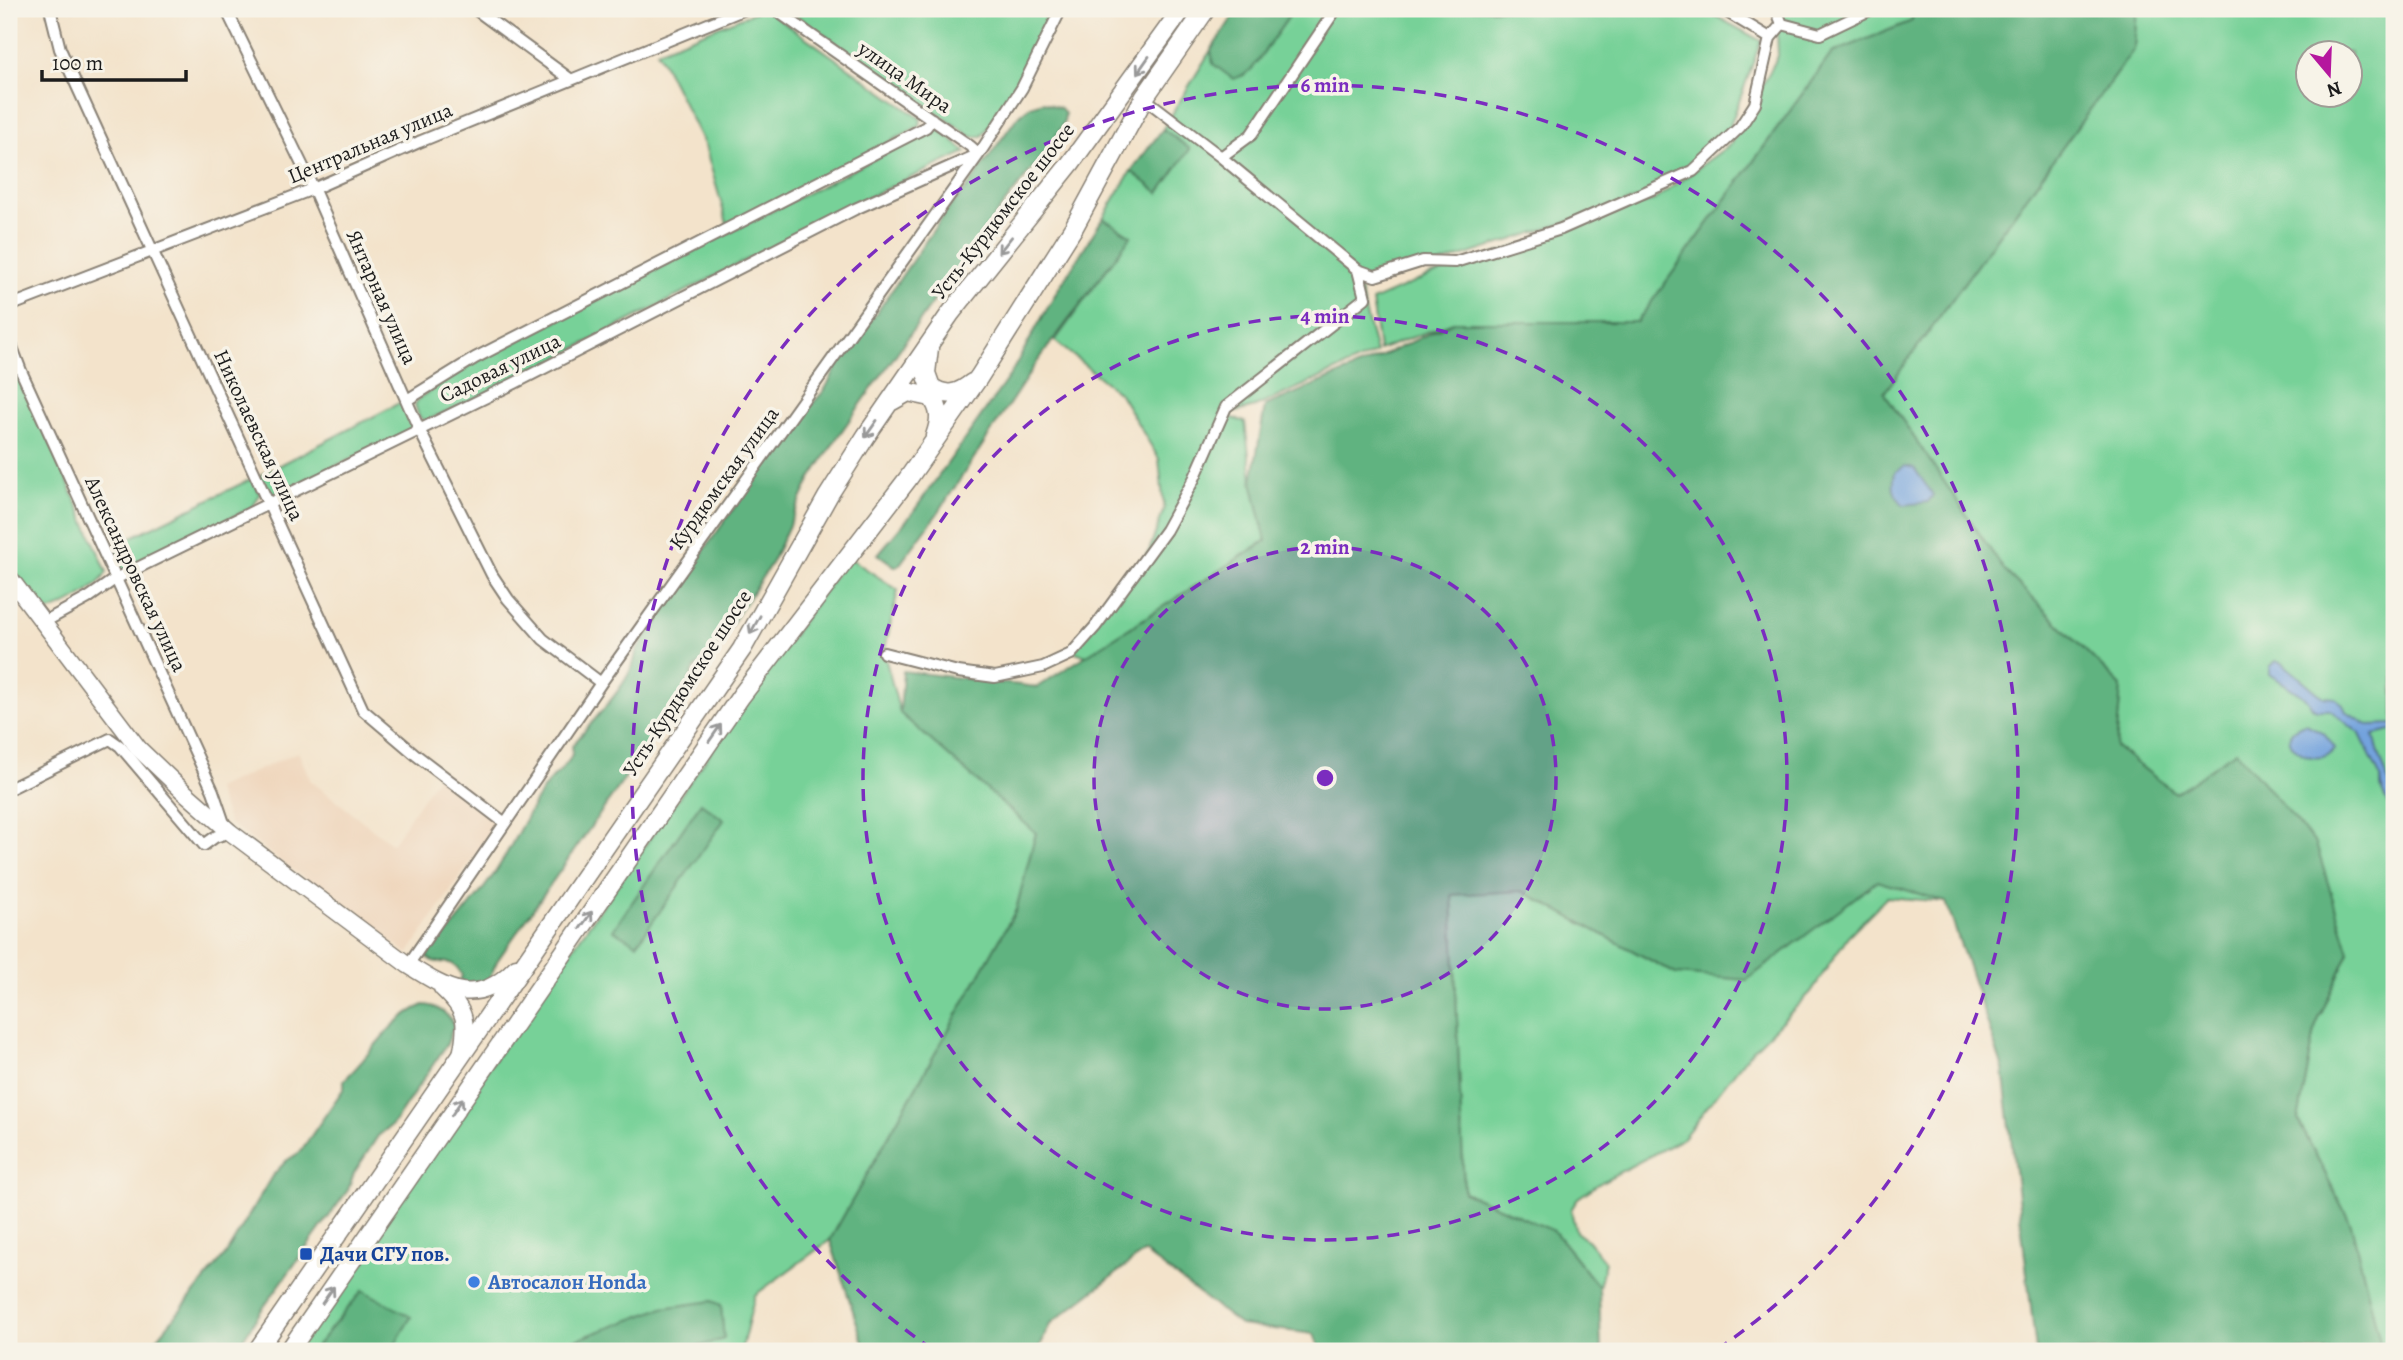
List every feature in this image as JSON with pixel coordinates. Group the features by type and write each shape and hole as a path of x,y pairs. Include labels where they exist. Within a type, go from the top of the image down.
{"main road":[{"name":"Усть-Курдюмское шоссе","path":"257,1351 742,649 828,496 950,314 1070,164 1182,9"},
{"path":"289,1351 741,696 829,583 979,377 1074,227 1144,98 1206,9"},
{"path":"930,345 926,373 931,387 937,392 943,395 962,391 979,377"},
{"path":"890,402 908,392 931,397 938,408 940,419 933,443"}],"street":[{"name":"Николаевская улица","path":"50,9 60,49 363,710 416,755 505,823"},
{"name":"Янтарная улица","path":"226,9 313,190 419,429 492,575 543,639 601,683"},
{"path":"475,9 570,79"},
{"name":"Центральная улица","path":"9,309 17,303 313,190 570,79 745,9"},
{"name":"улица Мира","path":"774,9 979,154"},
{"name":"Курдюмская улица","path":"408,965 601,683 979,154 1022,88 1061,9"},
{"path":"1221,157 1251,135 1336,9"},
{"path":"1721,9 1770,38"},
{"path":"1776,9 1782,24"},
{"path":"1782,24 1820,34 1872,9"},
{"path":"1144,98 1221,157 1358,271 1375,276 1423,261 1455,262 1561,229 1693,171 1740,127 1755,104 1770,38 1782,24"},
{"name":"Садовая улица","path":"407,400 475,358 926,127 932,119"},
{"name":"Садовая улица","path":"42,623 88,598 115,579 516,383 855,209 979,154"},
{"path":"884,653 958,672 995,677 1043,667 1071,654 1166,530 1194,479 1226,407 1365,298 1358,271"},
{"name":"Александровская улица","path":"9,339 228,830"},
{"path":"9,577 139,748 228,830 408,965 435,982 461,993 484,992 505,979 537,945"},
{"path":"9,789 110,739 120,746 204,845 228,830"},
{"path":"435,982 456,1001 464,1013 466,1031 461,1055"}],"shaded area":[{"path":"298,752 311,781 392,844 437,777 497,822 408,954 229,823 216,789"}],"green space":[{"path":"787,9 1051,9 1051,16 1002,108 982,136 972,137"},
{"path":"1238,9 1294,9 1252,69 1233,79 1213,64 1211,50"},
{"path":"1294,9 1703,9 1761,41 1725,140 1652,194 1427,268 1359,287 1376,353 1255,407 1224,415 1245,422 1252,481 1266,540 1086,656 1073,651 1149,551 1164,509 1159,459 1120,394 1055,341 1131,236 1103,218 1131,171 1159,192 1190,149 1163,129 1211,50 1213,64 1267,48"},
{"path":"1776,9 1912,9 1912,21 1832,53 1637,322 1453,322 1379,350 1372,301 1429,276 1654,200 1732,143 1778,56"},
{"path":"1912,9 2137,9 2134,49 1884,393 2004,570 2121,686 2116,747 2175,793 2236,751 2316,844 2349,952 2316,1025 2298,1120 2351,1224 2380,1342 2368,1351 2036,1351 2003,1069 1946,902 1877,881 1747,980 1676,974 1522,891 1452,895 1464,1192 1554,1231 1599,1287 1601,1351 1321,1351 1314,1334 1240,1325 1144,1252 1050,1324 1038,1351 866,1351 830,1240 1016,910 1036,833 900,713 903,671 1037,687 1266,541 1252,481 1265,406 1378,358 1453,322 1637,322 1832,53 1912,21"},
{"path":"2137,9 2394,9 2394,1351 2368,1351 2380,1342 2351,1224 2298,1120 2316,1025 2349,952 2175,793 2116,747 2121,686 2004,570 1884,393 2134,49"},
{"path":"760,10 768,11 921,119 920,126 728,227 705,146 657,51"},
{"path":"1043,102 1061,108 1065,114 1054,141 984,230 839,435 810,480 772,562 728,630 695,668 681,698 497,961 488,982 463,984 460,981 462,975 454,965 426,957 492,877 539,795 568,761 572,746 619,689 633,664 636,652 673,594 792,426 824,391 844,354 875,315 947,210 966,189 1016,119 1030,106"},
{"path":"933,129 940,130 966,152 854,204 515,380 426,421 419,417 415,405 419,398 477,361"},
{"path":"1163,129 1190,149 1159,193 1131,171"},
{"path":"1103,218 1131,236 1035,365 938,513 896,567 878,554 911,515 1010,375 1057,291"},
{"path":"9,347 107,572 96,586 79,598 43,613 9,582"},
{"path":"403,401 413,422 411,431 273,495 267,492 259,476"},
{"path":"253,478 260,494 253,507 119,573 105,550"},
{"path":"848,557 898,590 884,653 900,713 1036,832 1016,910 830,1240 755,1295 741,1351 289,1351"},
{"path":"701,803 724,820 637,944 613,930"},
{"path":"1877,881 1946,902 1887,897 1848,936 1811,992 1749,1054 1682,1139 1603,1181 1578,1198 1571,1210 1576,1232 1588,1241 1605,1262 1599,1287 1554,1231 1464,1192 1452,894 1522,891 1676,974 1846,904"},
{"path":"424,1005 437,1008 452,1021 454,1025 447,1044 393,1124 378,1136 354,1173 348,1190 235,1351 147,1351 226,1254 272,1176 286,1161 300,1152 344,1088 344,1080 390,1029"},
{"path":"363,1290 411,1317 391,1351 312,1351"},
{"path":"712,1301 721,1305 724,1339 683,1351 541,1351 662,1308"}],"water":[{"path":"1905,466 1914,468 1933,495 1928,502 1904,505 1898,498 1894,486 1895,472"},
{"path":"2276,661 2281,662 2324,697 2335,698 2343,704 2346,712 2368,725 2394,724 2394,730 2374,735 2389,785 2394,815 2381,787 2381,778 2360,734 2330,710 2317,710 2312,707 2308,700 2270,674 2270,667"},
{"path":"2306,724 2324,733 2335,748 2327,755 2317,758 2298,751 2291,744 2290,736 2294,729"}],"place":[{"name":"Дачи СГУ пов.","path":"306,1254"},
{"name":"Автосалон Honda","path":"474,1282"}]}
